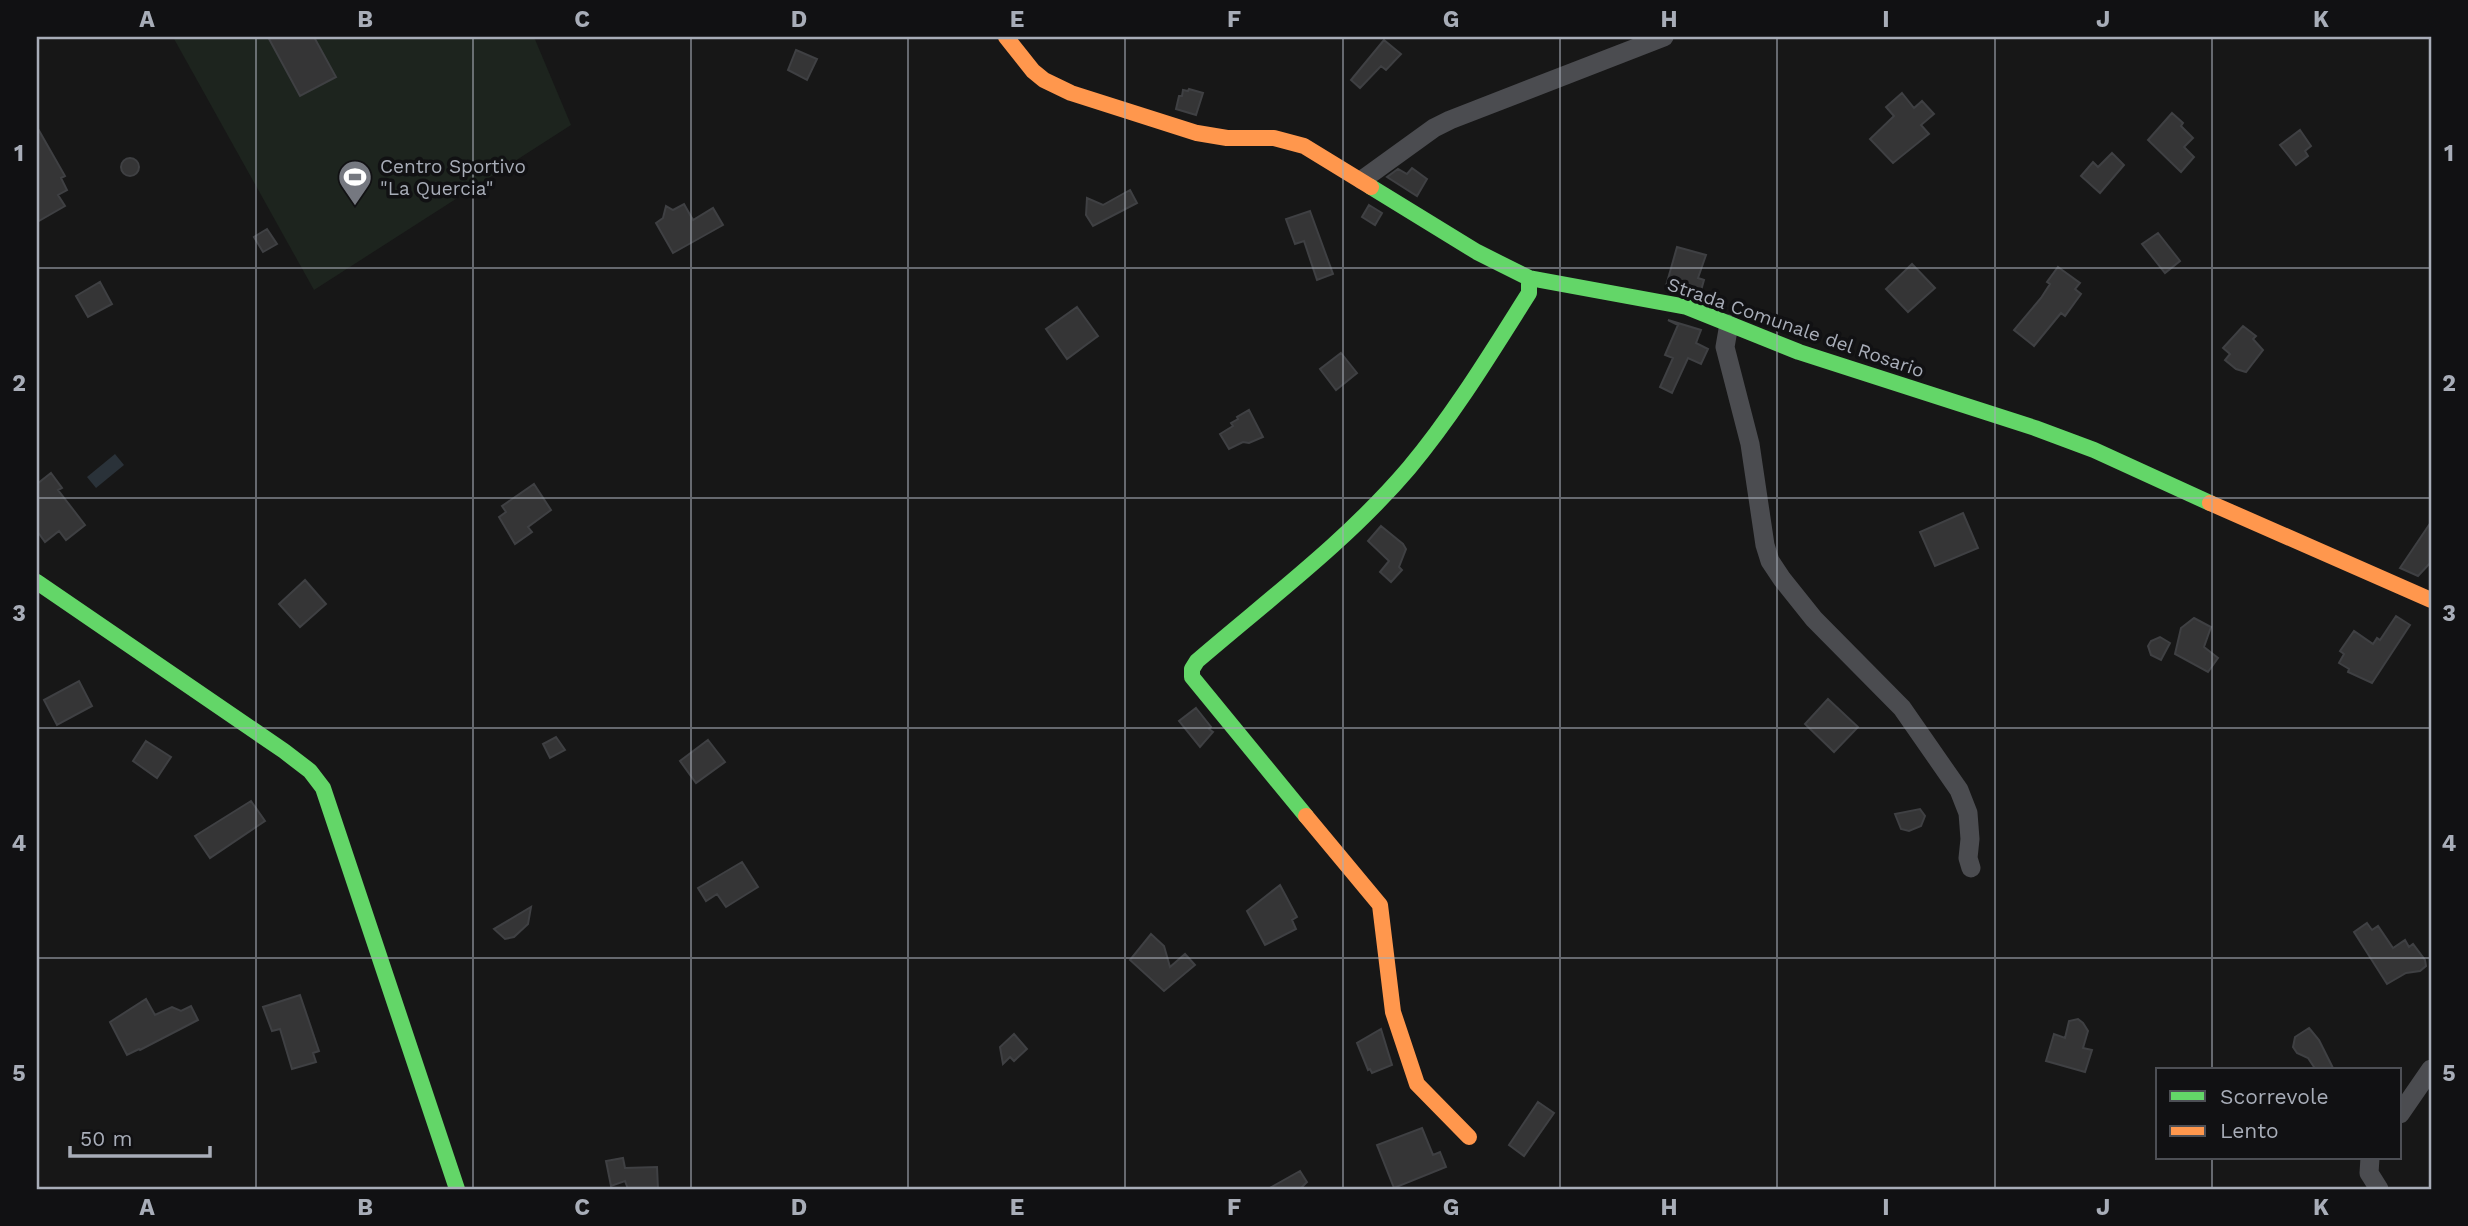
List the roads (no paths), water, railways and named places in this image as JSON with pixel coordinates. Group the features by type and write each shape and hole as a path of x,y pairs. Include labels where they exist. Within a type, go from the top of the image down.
{"street":[{"name":"Strada Comunale del Rosario","path":"1006,37 1033,71 1055,87 1197,133 1227,138 1273,138 1304,146 1477,252 1529,278 1687,307 1799,352 2035,428 2094,450 2431,600"},
{"path":"1363,180 1434,128 1450,120 1664,37"},
{"path":"1469,1137 1417,1084 1393,1012 1380,905 1195,684 1192,669 1197,661 1332,547 1388,492 1421,453 1529,293 1529,278"},
{"path":"1728,324 1725,347 1749,443 1765,545 1770,561 1814,619 1902,708 1953,780 1968,813 1968,858 1971,868"},
{"path":"37,582 284,751 310,771 323,788 457,1189"},
{"path":"2402,1111 2431,1069"},
{"path":"2371,1160 2369,1173 2379,1189"}],"place":[{"name":"Centro Sportivo \"La Quercia\"","path":"355,207"}]}
